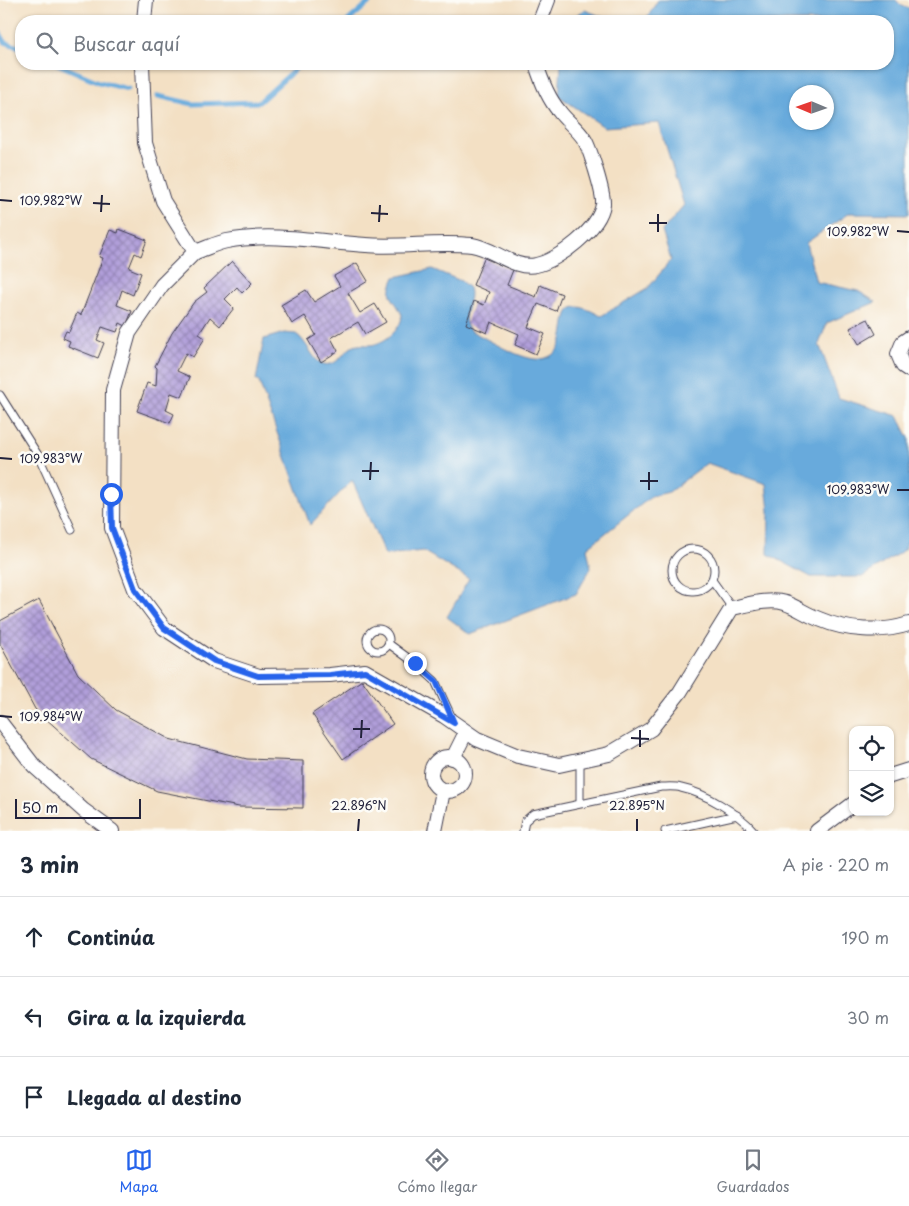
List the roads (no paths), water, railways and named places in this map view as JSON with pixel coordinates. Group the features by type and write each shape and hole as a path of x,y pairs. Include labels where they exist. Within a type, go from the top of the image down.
{"street":[{"path":"145,15 146,0"},
{"path":"542,15 548,0"},
{"path":"142,70 145,142 164,201 195,252"},
{"path":"538,70 541,81 557,110 584,140 601,184 603,205 593,224 575,245 552,260 534,266 517,264 481,247 453,243 366,246 331,240 260,239 226,241 195,252 162,285 129,333 113,390 112,528 135,589 164,628 214,661 258,676 330,675 365,671 478,739 518,756 559,766 609,754 651,729 680,692 732,608 756,603 783,602 821,620 863,630 890,630 909,624"},
{"path":"909,338 903,342 898,354 903,366 909,370"},
{"path":"0,722 34,766 83,810 112,831"},
{"path":"453,758 466,732"},
{"path":"453,758 464,766 465,780 456,790 443,791 432,783 431,769 440,759 453,758"},
{"path":"894,775 909,770"},
{"path":"435,831 443,791"},
{"path":"817,831 849,807"}],"lane":[{"path":"0,395 38,455 72,530"},
{"path":"699,550 710,559 714,573 712,580 701,590 687,591 680,587 673,575 674,561 685,551 699,550"},
{"path":"712,580 732,608"},
{"path":"389,644 436,681 454,723"},
{"path":"580,762 580,803"},
{"path":"523,831 525,821 533,814 661,787 681,788 724,806 738,815 754,831"},
{"path":"665,831 738,815"}],"water":[{"path":"658,0 896,0 902,6 909,8 909,214 849,213 806,243 816,282 858,291 876,302 827,323 819,344 839,398 898,416 909,438 909,538 904,550 862,577 811,577 768,554 769,511 766,484 707,463 669,492 652,496 587,548 591,568 576,594 470,634 447,617 469,579 423,551 385,555 352,480 310,525 259,382 256,380 264,339 284,333 296,334 318,361 327,364 336,362 350,348 381,342 396,330 402,315 391,294 395,277 432,269 461,281 469,288 470,294 465,321 471,331 525,357 542,359 554,354 560,344 568,313 573,308 583,308 601,316 648,288 671,260 662,231 684,205 659,123 604,127 559,96 561,70 894,70 894,15 649,15"},
{"path":"585,10 598,15 576,15"}],"waterway":[{"path":"355,15 372,0"},
{"path":"0,33 5,42 15,46"},
{"path":"71,70 99,82 128,89"},
{"path":"158,96 193,104 259,102 294,70"}]}
